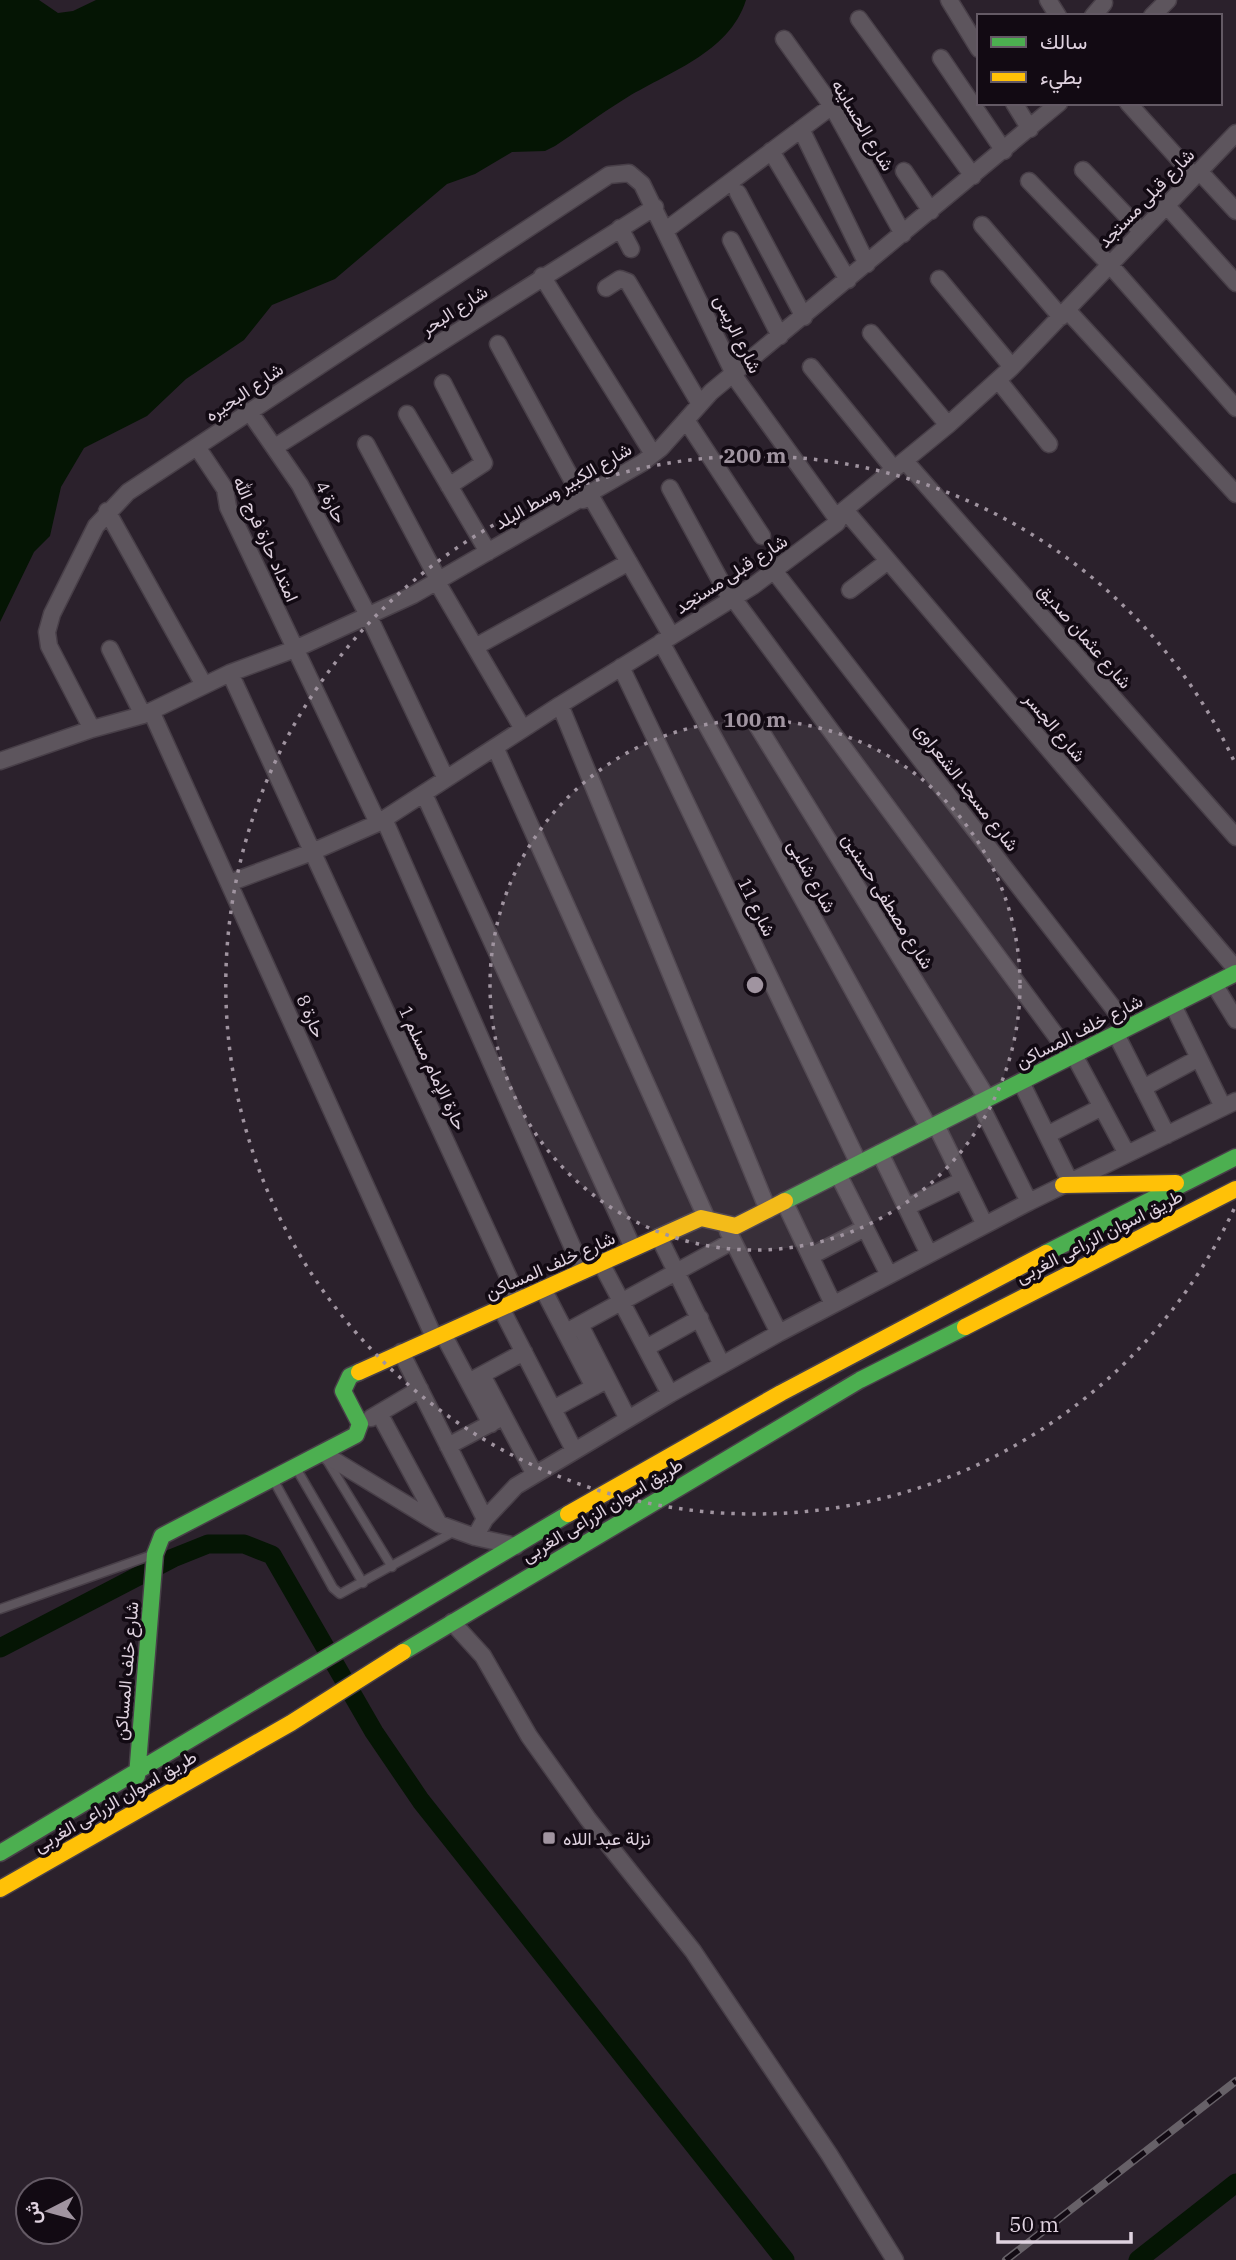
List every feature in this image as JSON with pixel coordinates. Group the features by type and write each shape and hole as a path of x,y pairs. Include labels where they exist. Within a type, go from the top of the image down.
{"main road":[{"name":"شارع خلف المساكن","path":"725,1226 736,1226 1236,971"},
{"name":"طريق اسوان الزراعى الغربى","path":"0,1853 137,1776 516,1546 884,1339 1236,1157"},
{"path":"1066,1184 1184,1183"},
{"name":"طريق اسوان الزراعى الغربى","path":"0,1889 291,1723 452,1622 860,1380 1236,1189"},
{"name":"شارع خلف المساكن","path":"360,1424 345,1397 346,1379 706,1217"},
{"path":"706,1217 725,1226"},
{"path":"155,1558 159,1541 171,1529 324,1454 356,1435 360,1424"},
{"name":"شارع خلف المساكن","path":"137,1776 155,1558"}],"street":[{"path":"949,0 977,45"},
{"path":"1154,14 1168,0"},
{"path":"1095,14 1104,3"},
{"path":"859,19 973,176"},
{"name":"شارع الحساينه","path":"784,39 832,106 903,234"},
{"path":"941,58 1004,151"},
{"path":"1015,105 1030,129"},
{"name":"شارع الكبير وسط البلد","path":"0,761 147,713 230,673 369,617 438,582 587,498 653,454 699,404 1057,105"},
{"path":"1130,105 1236,211"},
{"path":"666,230 832,106"},
{"path":"801,129 867,264"},
{"name":"شارع قبلى مستجد","path":"229,883 312,852 381,821 560,705 775,572 1012,367 1236,133"},
{"path":"771,151 848,280"},
{"path":"1083,170 1141,231"},
{"path":"904,171 931,211"},
{"name":"شارع الريس","path":"609,175 622,172 634,176 655,207 737,380 842,515"},
{"name":"شارع البحيره","path":"92,729 49,646 47,632 52,614 86,543 107,511 128,492 249,411 609,175"},
{"path":"1029,180 1110,265 1236,408"},
{"path":"738,193 804,317"},
{"path":"1166,205 1236,283"},
{"name":"شارع البحر","path":"275,447 655,207"},
{"path":"982,225 1236,494"},
{"path":"620,228 631,249"},
{"path":"731,240 780,336"},
{"path":"542,276 653,454"},
{"path":"606,288 620,279 628,282 699,404"},
{"path":"939,279 1012,367"},
{"path":"871,334 948,425"},
{"name":"شارع شلبى","path":"498,344 587,498 629,562 666,639 963,1180 985,1225"},
{"name":"شارع عثمان صديق","path":"811,367 1236,837"},
{"path":"998,380 1049,444"},
{"path":"443,383 484,463 449,486"},
{"name":"حارة 4","path":"249,411 300,485 369,617"},
{"path":"407,414 488,552"},
{"path":"686,420 762,536"},
{"path":"366,444 438,582 523,729"},
{"name":"امتداد حارة فرج الله","path":"197,447 225,489 228,507 381,821 583,1271"},
{"path":"670,488 732,599 1073,1055 1127,1154"},
{"path":"107,511 204,685"},
{"name":"شارع الجسر","path":"842,515 888,561 1236,971"},
{"path":"850,590 888,561"},
{"path":"475,647 629,562"},
{"name":"شارع مسجد الشعراوى","path":"775,572 1122,1030 1143,1088 1167,1135"},
{"path":"369,617 446,779"},
{"name":"حارة 8","path":"110,649 147,713 229,883 439,1336 475,1378 497,1420 534,1473"},
{"name":"شارع 11","path":"621,667 859,1164"},
{"name":"حارة الإمام مسلم 1","path":"230,673 519,1300"},
{"path":"560,705 768,1210"},
{"name":"شارع مصطفى حسنين","path":"757,725 983,1100 1029,1202"},
{"path":"495,747 706,1217"},
{"path":"424,793 634,1248"},
{"path":"1214,984 1236,1020"},
{"path":"475,1537 485,1519 516,1486 670,1394 779,1332 1029,1202 1230,1104 1199,1058 1173,1005"},
{"path":"1143,1088 1199,1058"},
{"path":"1021,1082 1047,1135 1066,1184"},
{"path":"1047,1135 1102,1107"},
{"path":"880,1153 929,1254"},
{"path":"838,1174 889,1275"},
{"path":"906,1207 963,1180"},
{"path":"785,1201 833,1304"},
{"path":"725,1226 779,1332"},
{"path":"811,1256 865,1228"},
{"path":"659,1237 722,1365"},
{"path":"573,1329 733,1241"},
{"path":"601,1263 670,1394"},
{"path":"543,1289 573,1329 601,1383 628,1419"},
{"path":"501,1308 574,1450"},
{"path":"646,1348 699,1318"},
{"path":"401,1352 485,1519"},
{"path":"475,1378 524,1352"},
{"path":"553,1409 601,1383"},
{"path":"360,1424 420,1389"},
{"path":"379,1413 439,1524"},
{"path":"448,1446 497,1420"},
{"path":"324,1454 439,1524 475,1537 516,1546"},
{"path":"452,1622 483,1656 524,1728 588,1819 693,1951 829,2154 895,2260"}],"lane":[{"path":"324,1454 392,1567"},
{"path":"296,1468 363,1583"},
{"path":"273,1479 333,1588 344,1594 455,1531"},
{"path":"0,1609 155,1558"}],"shaded area":[{"path":"0,0 39,0 58,13 73,11 96,0 746,0 738,19 726,34 695,60 623,100 545,151 512,152 475,174 447,184 335,279 272,305 244,340 186,379 147,416 84,448 61,487 50,536 34,552 0,622"}],"waterway":[{"path":"0,1648 173,1558 208,1544 244,1544 272,1555 374,1732 421,1801 785,2260"},
{"path":"1138,2260 1236,2183"}],"railway":[{"path":"1006,2260 1236,2081"}],"traffic: fast":[{"path":"785,1201 1236,973"},
{"path":"1046,1253 1236,1157"},
{"path":"403,1652 860,1380 965,1327"},
{"path":"137,1776 155,1554 162,1536 356,1435 360,1424 343,1391 350,1376 359,1372"},
{"path":"0,1853 568,1514"}],"traffic: slow":[{"path":"1063,1185 1176,1183"},
{"path":"965,1327 1236,1189"},
{"path":"359,1372 701,1218 736,1226 785,1201"},
{"path":"568,1514 781,1393 1046,1253"},
{"path":"0,1889 291,1723 403,1652"}],"place":[{"name":"نزلة عبد اللاه","path":"549,1838"}]}
